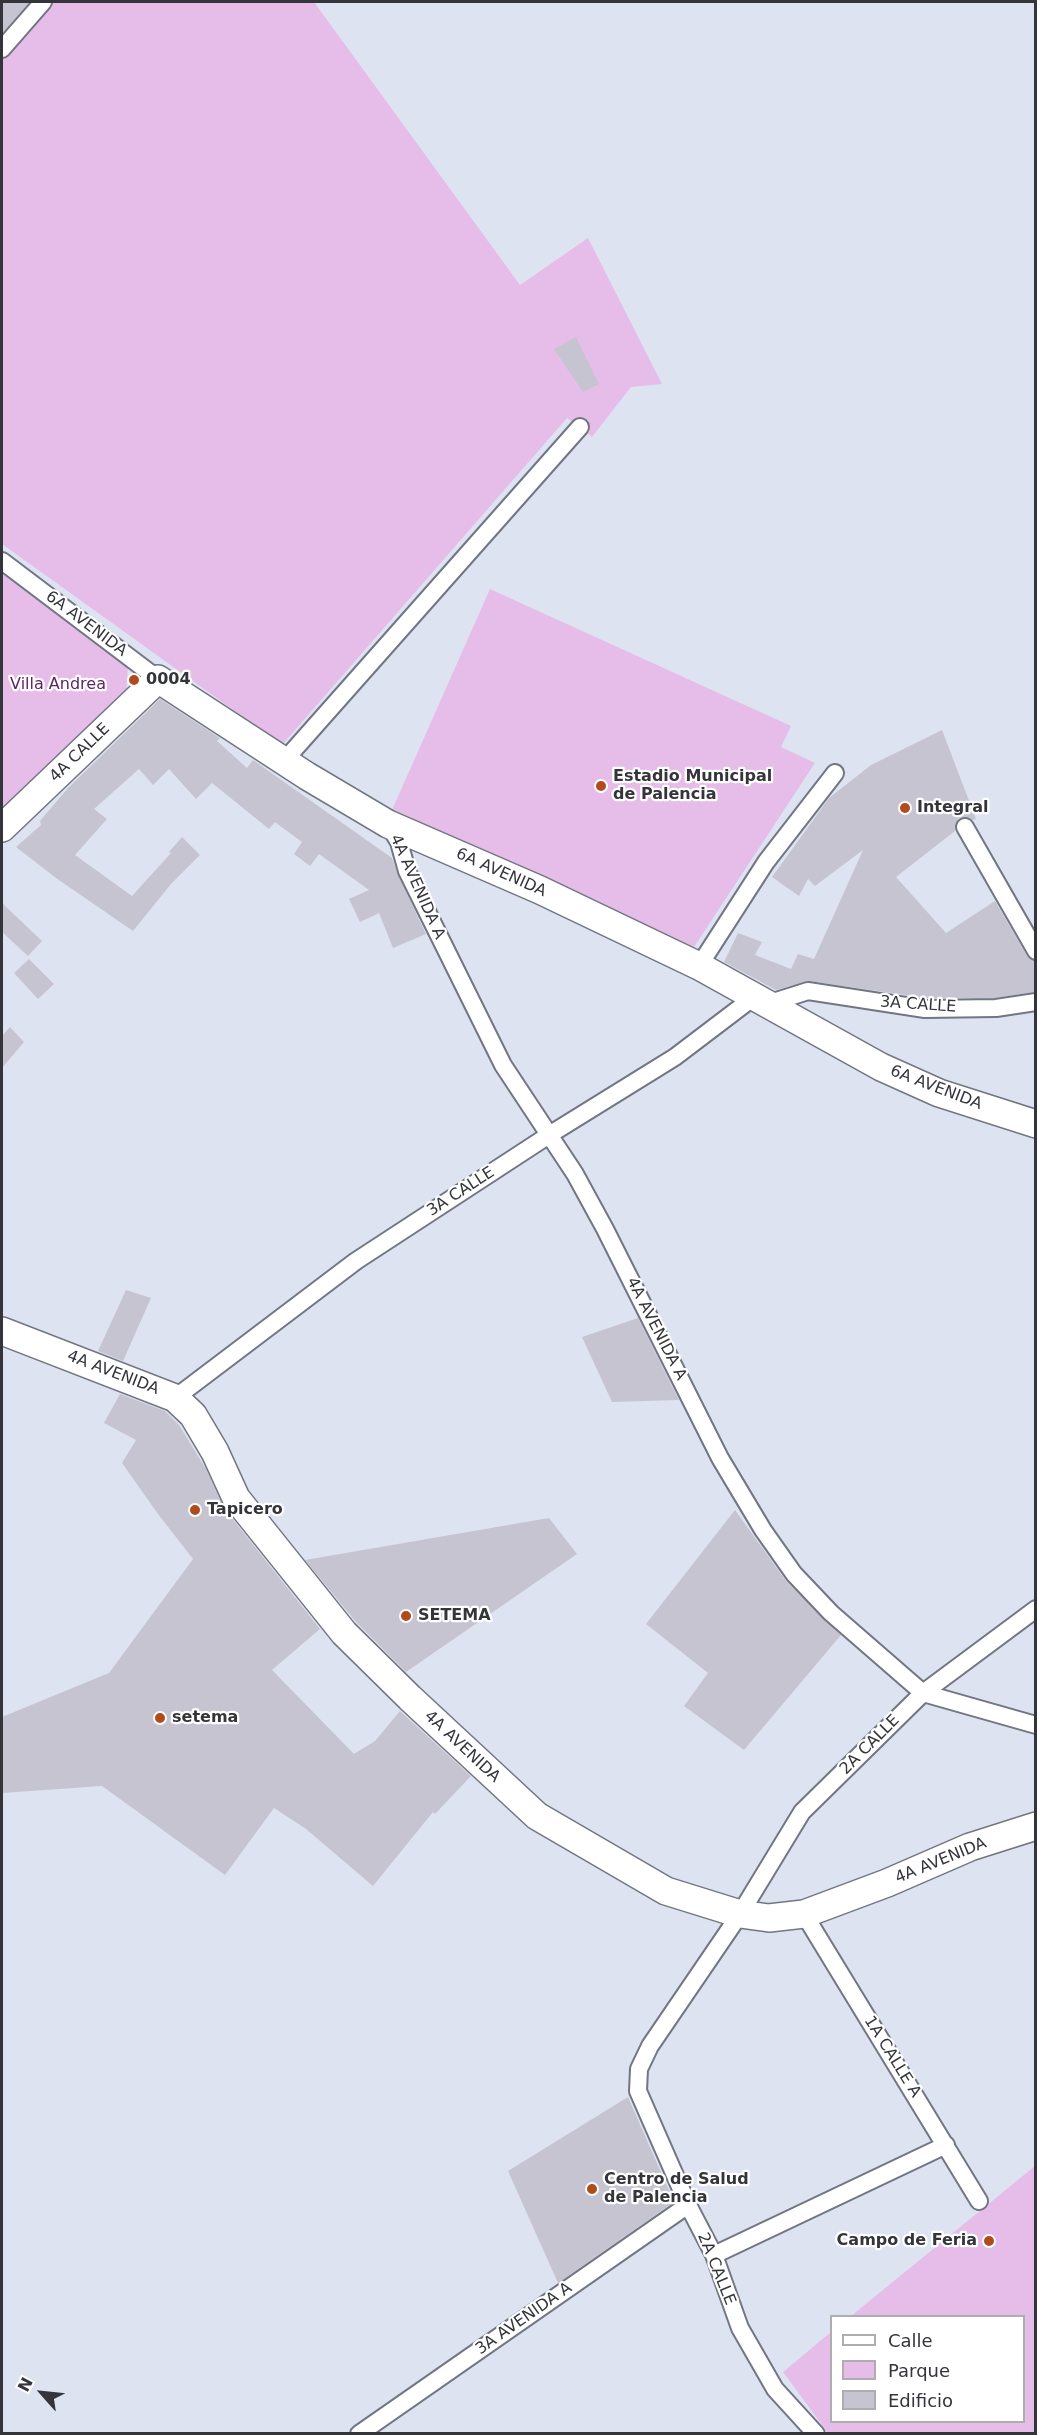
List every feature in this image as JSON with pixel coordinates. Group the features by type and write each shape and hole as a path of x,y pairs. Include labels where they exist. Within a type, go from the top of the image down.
{"main road":[{"name":"6A AVENIDA","path":"158,679 284,761 388,824 540,890 699,966 881,1067 939,1092 1035,1124"},
{"name":"4A CALLE","path":"2,828 158,679"},
{"name":"4A AVENIDA","path":"2,1331 175,1398 193,1415 215,1452 236,1497 344,1634 537,1816 666,1891 740,1914 769,1918 804,1914 887,1883 969,1847 1035,1826"}],"street":[{"path":"2,49 43,2"},
{"path":"284,761 580,427"},
{"name":"6A AVENIDA","path":"2,561 158,679"},
{"path":"699,966 766,862 835,773"},
{"name":"4A AVENIDA A","path":"388,824 399,842 407,871 503,1065 549,1135 605,1229 720,1458 763,1530 794,1574 831,1613 923,1693 1035,1725"},
{"path":"965,827 1035,951"},
{"name":"3A CALLE","path":"175,1398 356,1261 761,1000 808,991 925,1009 996,1008 1035,1002"},
{"path":"1006,1116 1035,1134"},
{"name":"2A CALLE","path":"816,2433 775,2389 740,2328 714,2255 688,2205 638,2091 639,2069 650,2046 740,1914 802,1812 923,1693 1035,1609"},
{"name":"1A CALLE A","path":"804,1914 979,2201"},
{"path":"714,2255 946,2145"},
{"name":"3A AVENIDA A","path":"360,2433 688,2205"}],"green space":[{"path":"47,2 314,2 520,285 588,238 662,384 631,387 592,437 567,418 282,745 2,544 2,54"},
{"name":"Villa Andrea","path":"2,573 128,665 126,699 2,817"},
{"name":"Estadio Municipal de Palencia","path":"490,589 791,726 781,747 815,763 694,947 392,810"},
{"name":"Campo de Feria","path":"1035,2166 1035,2433 828,2433 783,2372 830,2333 830,2423 1025,2423 1025,2315 852,2315"}],"building":[{"path":"2,2 30,2 2,34"},
{"path":"576,337 599,384 583,392 554,349"},
{"path":"160,699 220,738 217,741 247,768 253,760 392,858 426,934 393,948 379,913 360,922 349,899 369,890 319,854 310,866 294,854 302,842 275,822 269,829 212,783 196,799 169,769 153,785 139,769 94,809 107,819 75,855 132,896 171,853 169,852 182,837 200,855 171,884 133,931 56,878 16,847 41,825 40,821 68,788"},
{"path":"942,730 976,819 959,818 955,831 896,877 946,933 995,901 1027,956 1035,961 1035,992 995,998 926,998 809,981 776,990 724,962 738,933 762,942 755,955 791,969 798,954 814,959 863,850 815,886 808,879 799,896 772,877 829,798 871,765"},
{"path":"2,903 42,941 28,956 2,932"},
{"path":"29,959 54,984 38,999 14,973"},
{"path":"10,1027 24,1042 2,1068 2,1036"},
{"path":"126,1290 151,1298 123,1361 98,1351"},
{"path":"638,1318 679,1400 612,1402 582,1337"},
{"name":"setema","path":"120,1394 165,1411 179,1425 206,1469 224,1508 320,1629 272,1670 354,1754 375,1741 400,1711 471,1776 435,1814 433,1812 373,1886 306,1829 274,1808 225,1875 102,1786 2,1793 2,1717 109,1673 193,1559 122,1463 136,1440 104,1423"},
{"path":"735,1510 786,1581 841,1635 744,1750 684,1706 708,1673 646,1624"},
{"name":"SETEMA","path":"549,1518 577,1554 406,1672 356,1622 305,1560"},
{"name":"Centro de Salud de Palencia","path":"628,2097 674,2202 558,2283 508,2171"}],"place":[{"name":"0004","path":"134,680"},
{"name":"Estadio Municipal de Palencia","path":"601,786"},
{"name":"Integral","path":"905,808"},
{"name":"Tapicero","path":"195,1510"},
{"name":"SETEMA","path":"406,1616"},
{"name":"setema","path":"160,1718"},
{"name":"Centro de Salud de Palencia","path":"592,2189"},
{"name":"Campo de Feria","path":"989,2241"}]}
